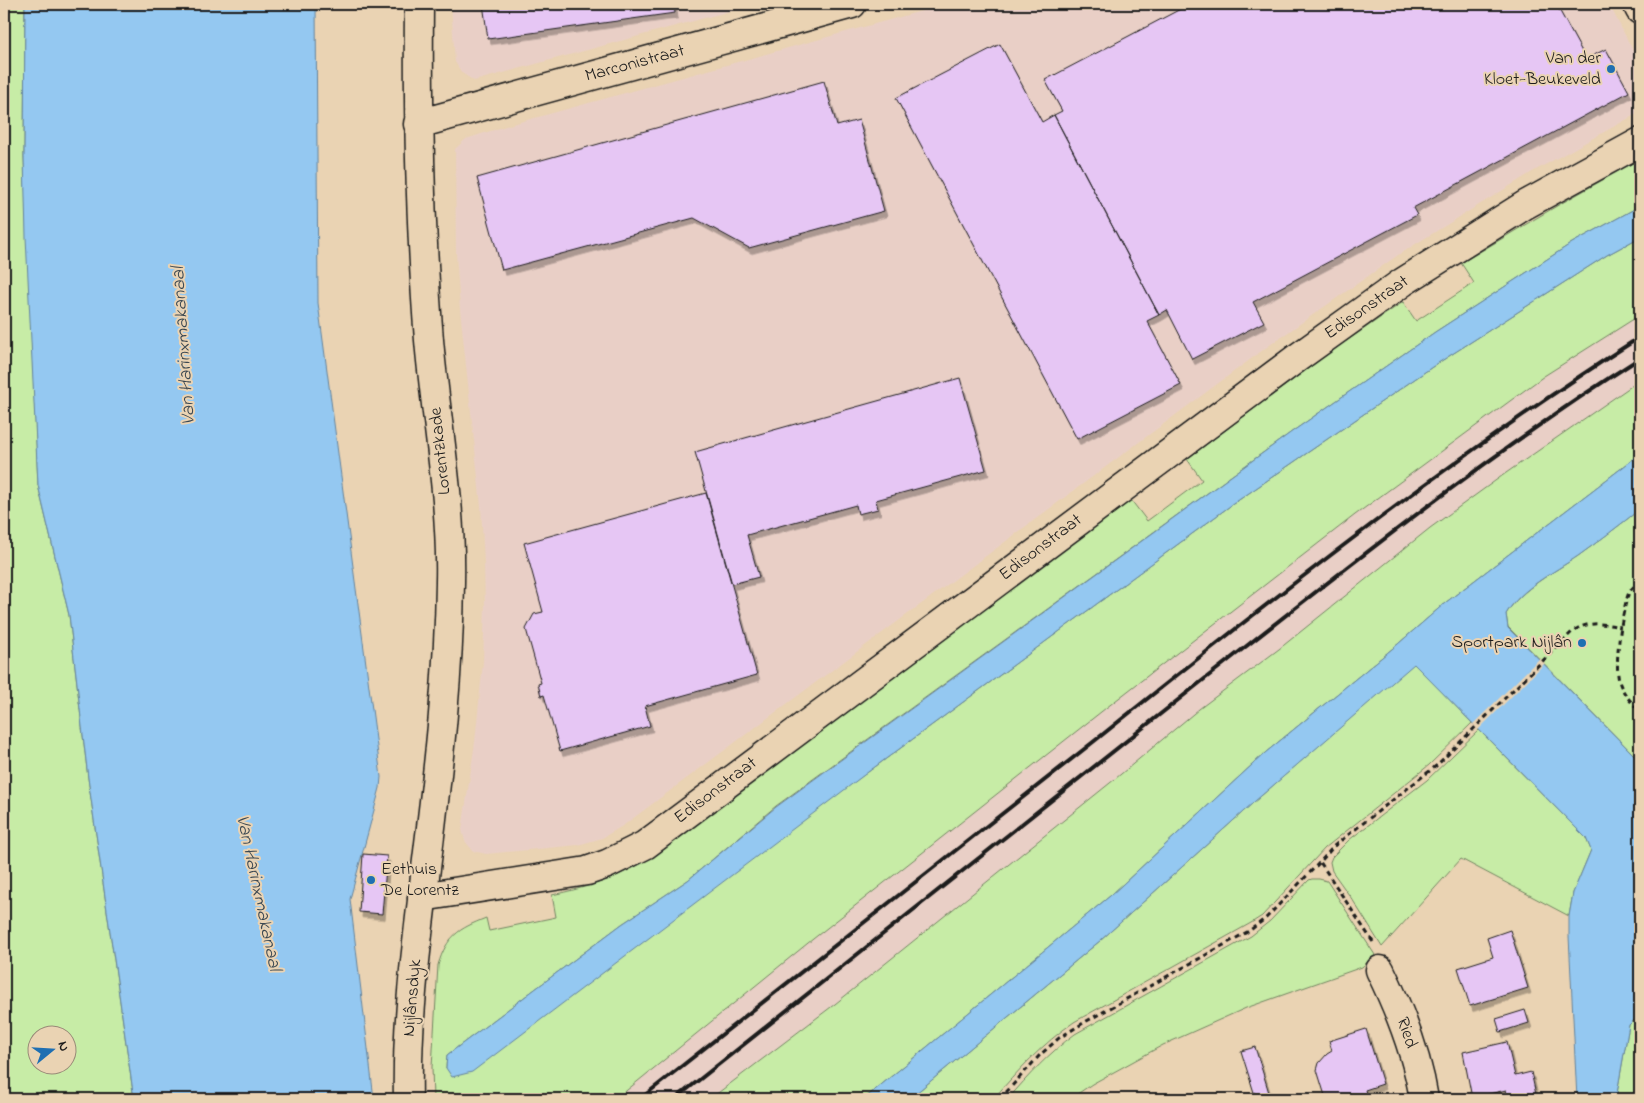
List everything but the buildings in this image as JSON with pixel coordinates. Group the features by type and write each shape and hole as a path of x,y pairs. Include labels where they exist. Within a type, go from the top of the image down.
{"street":[{"name":"Lorentzkade","path":"419,4 418,124 426,297 446,492 450,578 444,720 422,897"},
{"name":"Marconistraat","path":"418,124 852,4"},
{"path":"1637,4 1640,10"},
{"name":"Edisonstraat","path":"422,897 586,871 607,864 645,845 1053,539 1388,293 1525,205 1640,142"},
{"name":"Nijlânsdyk","path":"408,1099 408,1055 412,991 422,897"},
{"name":"Ried","path":"1380,970 1401,1017 1424,1099"}],"path":[{"path":"1640,580 1628,594 1617,658 1619,682 1627,698 1640,712"},
{"path":"1000,1099 1040,1055 1060,1038 1085,1022 1249,932 1266,918 1334,846 1436,766 1578,627 1595,623 1621,627"},
{"path":"1320,862 1378,950 1380,970"}],"shaded area":[{"path":"451,4 756,4 474,81 462,73 455,62"},
{"path":"947,4 1609,4 1640,64 1640,112 1534,171 1401,253 1267,347 624,825 602,838 578,845 486,854 473,851 465,841 462,830 475,742 483,662 484,563 481,506 460,309 456,253 455,149 466,139 509,125"},
{"path":"1640,237 1640,454 864,1099 444,1099 452,1077 1230,506"}],"green space":[{"path":"4,4 25,4 24,157 38,485 69,615 88,778 134,1099 4,1099"},
{"path":"1640,159 1640,206 1572,243 1435,332 1293,431 776,806 688,880 622,924 447,1055 446,1068 868,772 1230,506 1435,365 1607,255 1640,237 1640,315 1544,376 1355,515 813,939 616,1099 433,1099 432,1067 438,965 445,947 461,930 486,918 489,931 556,917 552,895 598,883 642,863 1131,500 1147,521 1202,480 1187,459 1326,355 1403,302 1416,321 1474,283 1461,263"},
{"path":"1640,380 1640,454 1445,603 1265,753 1110,896 864,1099 710,1099 835,1004 1199,709 1279,649 1430,528"},
{"name":"Sportpark Nijlân","path":"1640,509 1640,761 1508,627 1506,614 1520,596 1578,556"},
{"path":"1414,663 1472,723 1429,765 1325,848 1262,916 1062,1030 1021,1068 993,1099 909,1099 1101,940 1254,802"},
{"path":"1479,730 1586,838 1591,850 1573,893 1569,916 1461,859 1382,947 1332,871 1330,862 1332,857 1349,840 1427,780"},
{"path":"1312,879 1327,881 1375,955 1362,967 1246,1008 1163,1045 1092,1084 1070,1099 1008,1099 1040,1065 1075,1034 1251,936 1270,921"},
{"path":"1640,1014 1640,1099 1616,1099 1629,1025"}],"water":[{"name":"Van Harinxmakanaal","path":"25,4 316,4 318,303 381,777 380,788 350,899 374,1099 134,1099 88,778 69,615 38,485 26,237 24,157"},
{"path":"1640,206 1640,237 1607,255 1435,365 1230,506 868,772 472,1072 452,1077 446,1068 447,1055 622,924 688,880 776,807 1293,431 1435,332 1572,243"},
{"path":"1640,454 1640,509 1578,556 1520,596 1506,614 1508,628 1640,761 1640,1014 1629,1025 1616,1099 1577,1099 1569,916 1573,893 1591,850 1586,838 1414,664 1254,802 1101,940 909,1099 864,1099 1110,896 1265,753 1445,603"}],"pier":[{"path":"1540,658 1545,663 1478,730 1473,724"}],"railway":[{"path":"640,1099 1363,530 1500,431 1640,337"},
{"path":"675,1099 1363,555 1472,473 1583,395 1640,358"}],"place":[{"name":"Van der Kloet-Beukeveld","path":"1611,69"},
{"name":"Sportpark Nijlân","path":"1582,643"},
{"name":"Eethuis De Lorentz","path":"371,880"}]}
